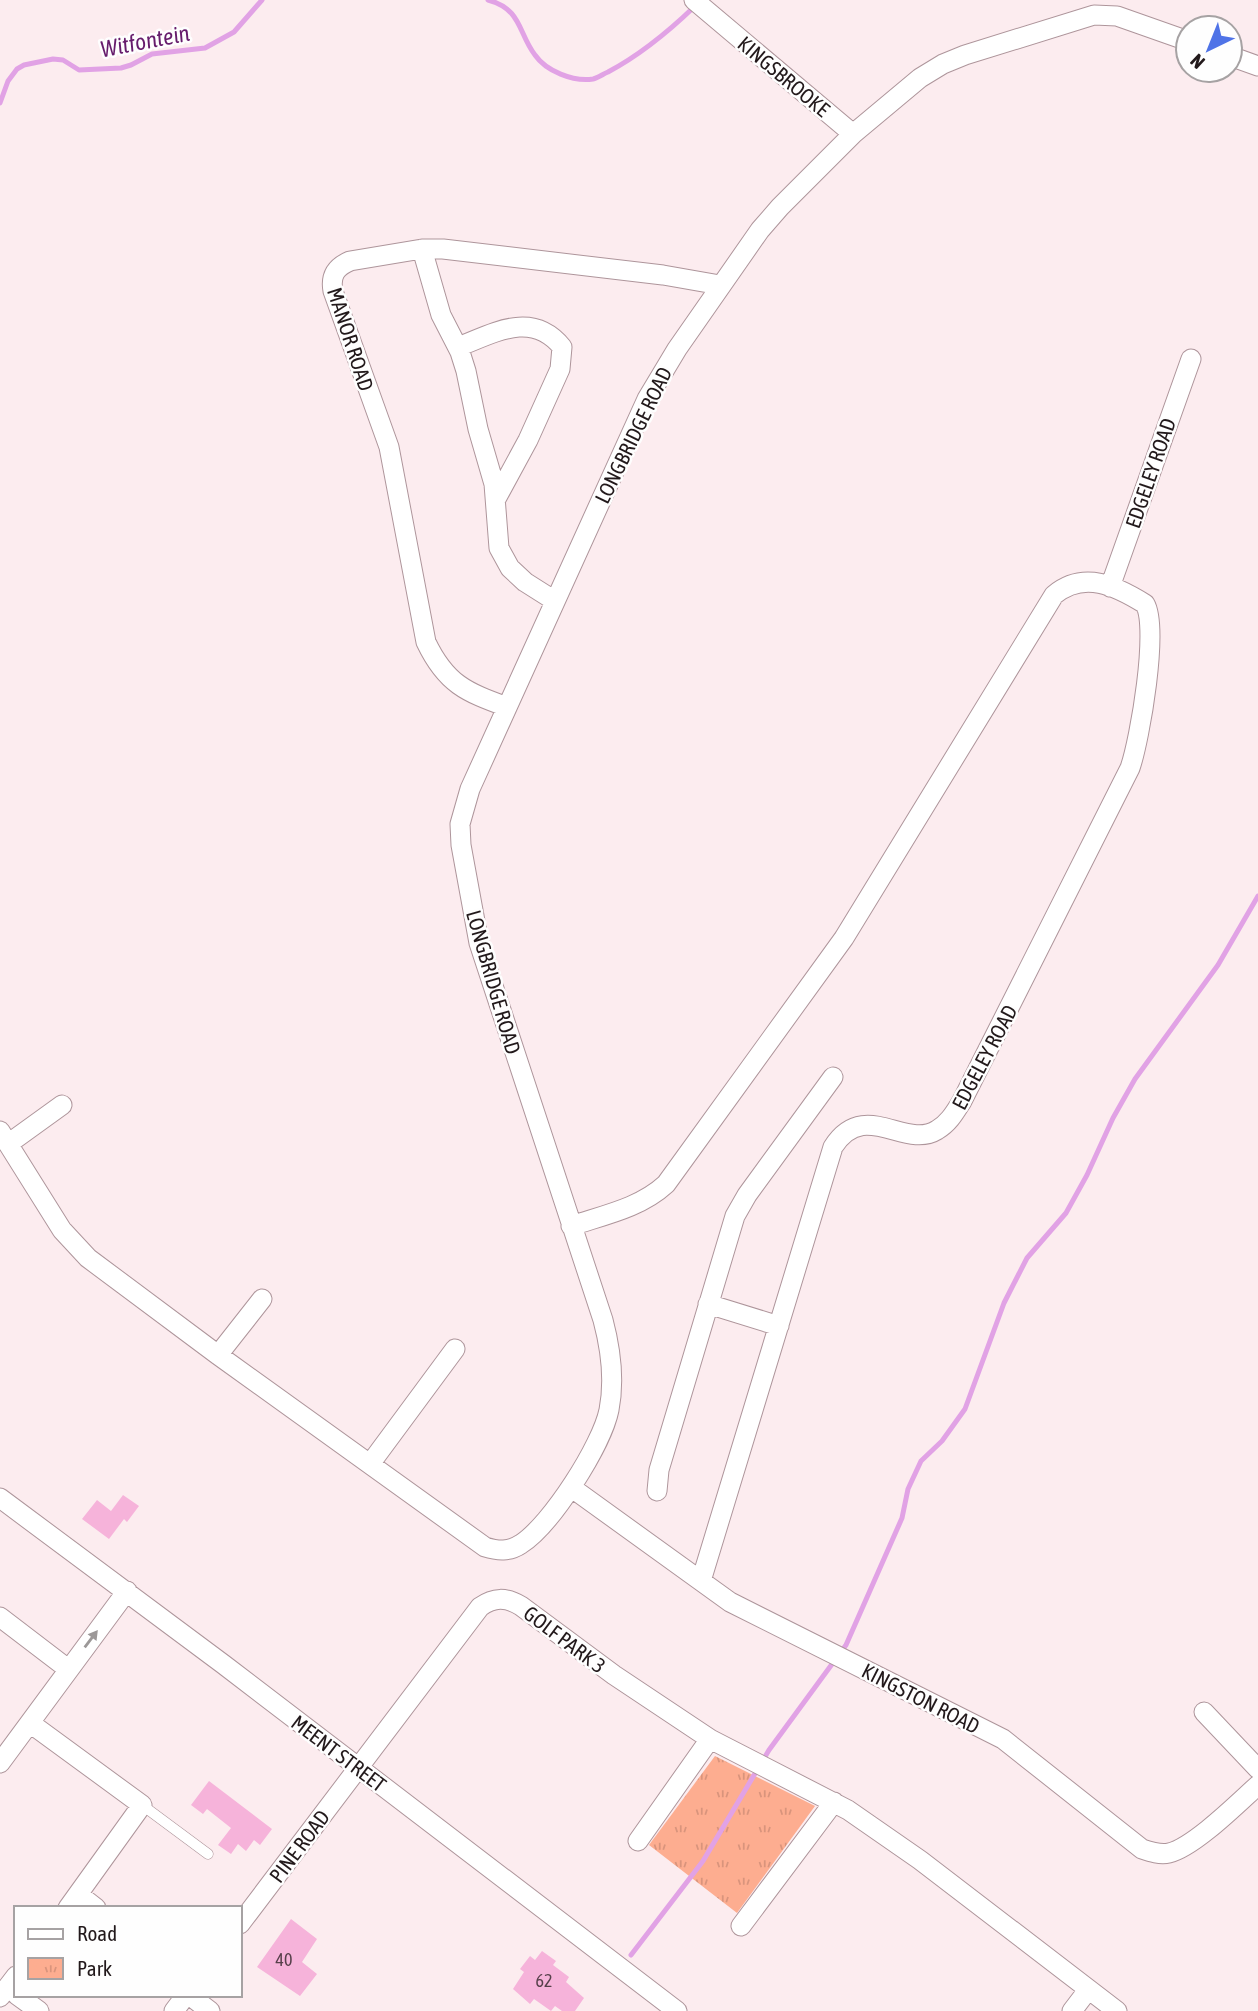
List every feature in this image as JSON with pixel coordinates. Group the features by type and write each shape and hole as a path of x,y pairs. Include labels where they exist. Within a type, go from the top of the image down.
{"street":[{"name":"KINGSBROOKE","path":"694,0 853,134"},
{"name":"LONGBRIDGE ROAD","path":"4,1138 48,1210 88,1258 485,1547 498,1551 520,1545 532,1536 572,1488 608,1415 612,1374 609,1342 603,1320 479,943 461,845 460,824 470,789 660,374 741,254 780,206 853,134 920,78 943,64 1094,15 1117,16 1174,36"},
{"name":"MANOR ROAD","path":"507,707 475,696 457,685 436,664 426,642 389,447 333,290 331,281 335,272 340,265 350,261 422,249 492,253 720,285"},
{"path":"422,249 441,314 458,347 496,499 499,548 510,568 525,582 555,601"},
{"path":"458,347 499,330 532,327 553,337 562,347 560,369 528,440 496,499"},
{"name":"EDGELEY ROAD","path":"1110,587 1191,359"},
{"name":"EDGELEY ROAD","path":"571,1226 639,1203 652,1197 666,1184 844,938 1054,595 1073,583 1096,582 1145,604 1151,617 1140,731 1123,786 962,1101 949,1120 936,1131 918,1135 890,1128 859,1126 847,1131 832,1147 701,1581"},
{"path":"657,1491 659,1470 735,1216 747,1195 833,1077"},
{"path":"4,1138 62,1105"},
{"path":"218,1355 262,1299"},
{"path":"708,1304 779,1326"},
{"path":"370,1464 455,1349"},
{"name":"KINGSTON ROAD","path":"572,1488 730,1602 1003,1739 1142,1849 1154,1853 1169,1853 1186,1844 1258,1785"},
{"name":"MEENT STREET","path":"0,1497 677,2011"},
{"path":"0,1763 127,1591"},
{"name":"GOLF PARK 3","path":"358,1768 480,1607 495,1599 506,1599 521,1606 614,1675 710,1739 834,1802 920,1860 1117,2011"},
{"path":"0,1617 68,1669"},
{"path":"1204,1712 1258,1769"},
{"path":"30,1723 142,1805 73,1901"},
{"path":"638,1841 710,1739"},
{"name":"PINE ROAD","path":"242,1921 358,1768"},
{"path":"741,1926 834,1802"},
{"path":"1072,2011 1088,1990"},
{"path":"20,1997 39,2011"},
{"path":"174,2011 185,1997"},
{"path":"190,1997 210,2011"}],"lane":[{"path":"142,1805 208,1854"}],"green space":[{"path":"715,1756 815,1806 737,1913 649,1845"}],"building":[{"path":"123,1495 139,1506 127,1522 124,1519 109,1539 82,1519 97,1500 111,1511"},
{"path":"209,1781 272,1829 260,1845 254,1840 246,1851 238,1844 231,1854 218,1845 231,1828 207,1809 203,1814 191,1805"},
{"path":"291,1919 317,1939 302,1962 317,1974 300,1996 257,1967"},
{"path":"542,1951 556,1961 553,1965 569,1977 566,1982 584,1998 575,2011 562,2011 555,2006 551,2011 534,1999 530,2004 513,1989 524,1972 520,1969 530,1956 535,1960"}],"waterway":[{"name":"Witfontein","path":"0,103 8,81 17,69 24,65 53,59 63,60 79,70 121,68 152,54 205,48 234,32 262,0"},
{"name":"Witfontein","path":"488,0 507,9 513,16 529,47 540,61 553,70 577,79 597,78 620,65 664,34 694,7"},
{"path":"631,1955 703,1861 769,1750 846,1645 902,1518 908,1489 921,1461 942,1441 965,1409 1004,1303 1027,1258 1066,1213 1135,1079 1218,965 1258,896"}]}
